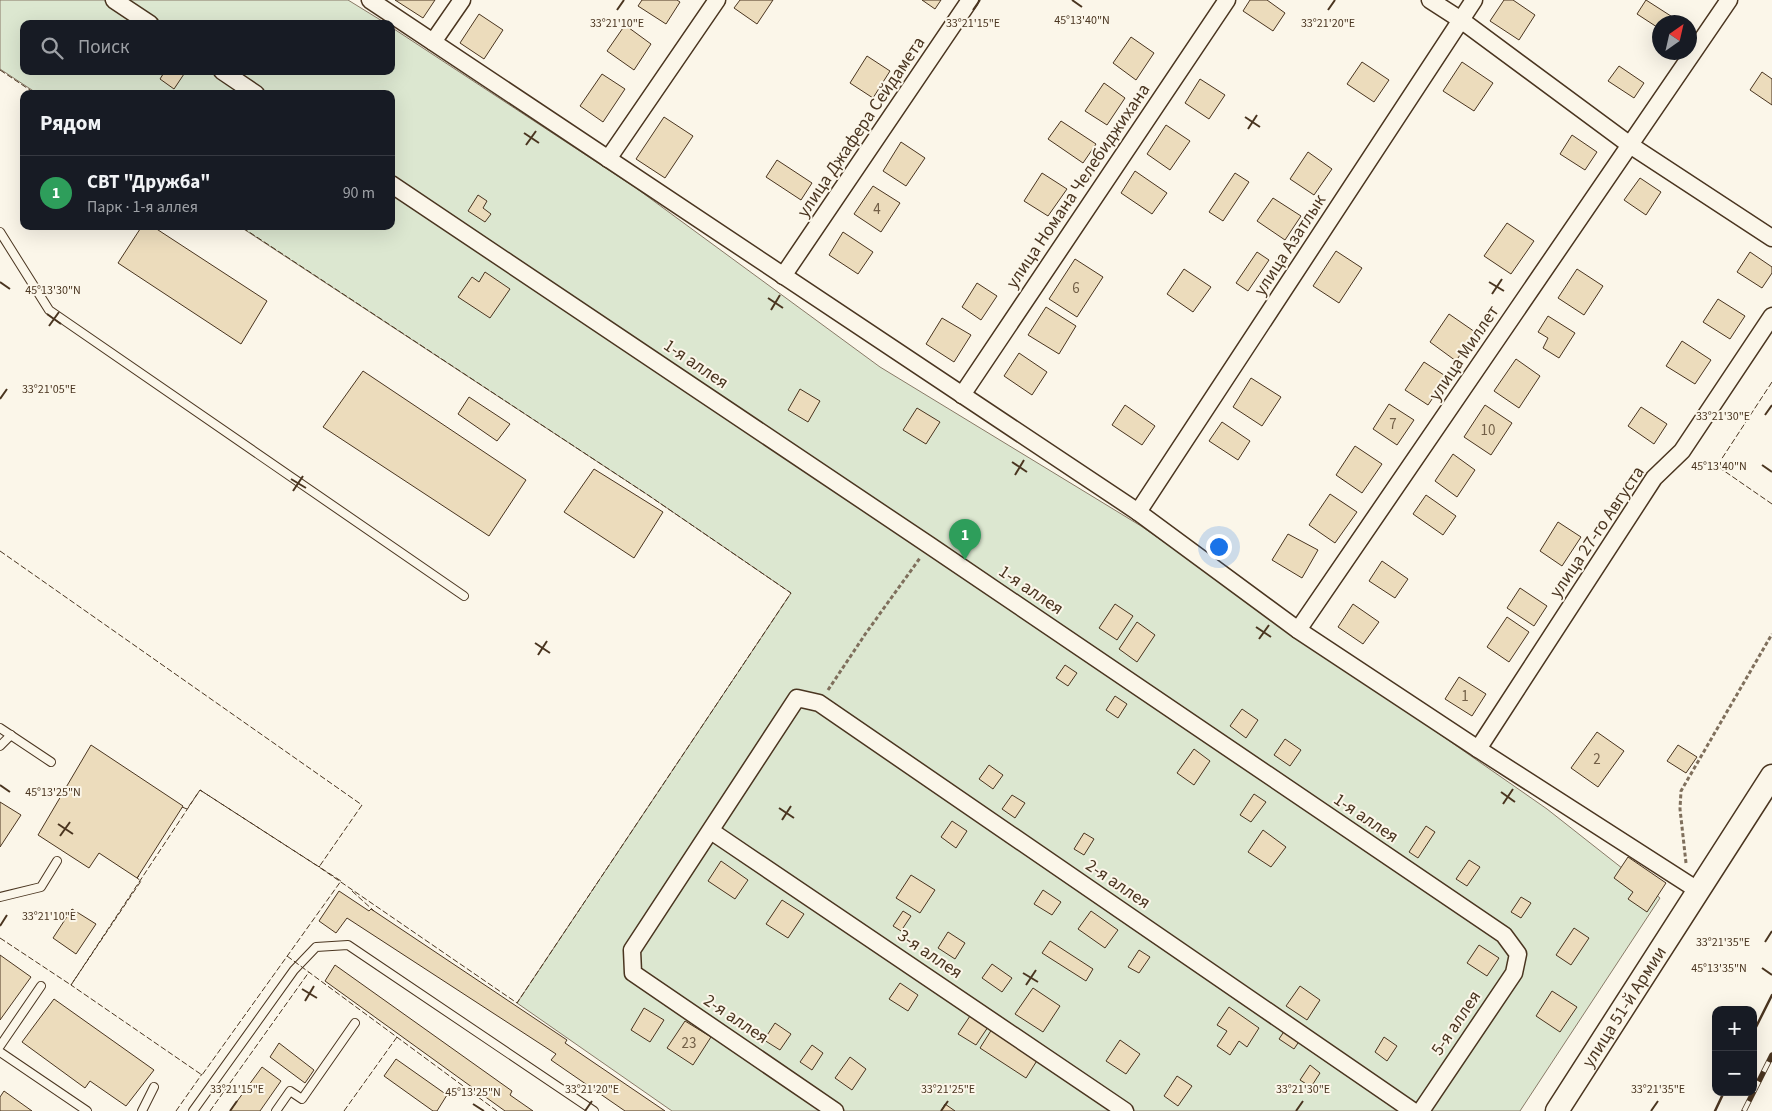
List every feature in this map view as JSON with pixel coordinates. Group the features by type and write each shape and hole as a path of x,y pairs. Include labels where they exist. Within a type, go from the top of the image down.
{"main road":[{"name":"улица 51-й Армии","path":"1557,1111 1772,776"}],"street":[{"path":"114,0 144,20"},
{"path":"370,0 1138,512 1298,630 1478,749 1699,891"},
{"path":"433,42 462,0"},
{"path":"608,159 716,0"},
{"name":"улица Джафера Сейдамета","path":"783,276 970,0"},
{"name":"улица Номана Челебиджихана","path":"962,395 1227,0"},
{"path":"1430,0 1630,145 1772,238"},
{"name":"улица Азатлык","path":"1138,512 1474,0"},
{"name":"улица Миллет","path":"1298,630 1730,0"},
{"path":"228,75 250,90"},
{"name":"1-я аллея","path":"395,187 929,545 1504,936 1518,954"},
{"name":"улица 27-го Августа","path":"1478,749 1654,478 1682,451 1772,316"},
{"name":"2-я аллея","path":"835,1111 633,973 632,950 712,831 797,698 819,703 1413,1111"},
{"name":"3-я аллея","path":"712,831 1125,1111"},
{"name":"5-я аллея","path":"1421,1111 1514,973 1518,954"}],"lane":[{"path":"0,232 49,310 464,596"},
{"path":"0,728 51,762"},
{"path":"0,746 11,735"},
{"path":"0,897 42,888 57,861"},
{"path":"193,1111 294,970 316,947 348,945 594,1111"},
{"path":"0,1046 41,986"},
{"path":"276,1111 290,1091 302,1099 355,1023"},
{"path":"0,1052 87,1111"},
{"path":"142,1111 154,1087"}],"path":[{"path":"819,703 929,545"},
{"path":"1678,878 1686,862 1680,809 1682,791 1772,634"}],"green space":[{"path":"0,0 348,0 380,20 20,20 20,75 395,75 395,30 636,188 880,367 1141,526 1547,809 1660,898 1520,1111 672,1111 517,1003 791,593 648,495 245,230 395,230 395,90 32,90 0,69"}],"building":[{"path":"395,0 435,0 423,18"},
{"path":"642,0 677,0 680,2 666,24 638,6"},
{"path":"740,0 773,0 757,24 734,8"},
{"path":"922,0 941,0 935,9"},
{"path":"1250,0 1267,0 1285,13 1273,31 1243,11"},
{"path":"1504,0 1513,0 1535,15 1519,40 1490,21"},
{"path":"1646,0 1669,15 1652,15 1652,24 1637,14"},
{"path":"479,14 503,30 484,59 460,43"},
{"path":"625,25 651,44 634,70 607,51"},
{"path":"1131,37 1154,53 1136,80 1113,63"},
{"path":"867,56 890,71 873,98 850,83"},
{"path":"1362,62 1389,80 1374,102 1347,84"},
{"path":"1462,62 1493,83 1474,111 1443,91"},
{"path":"1619,66 1644,83 1634,98 1608,81"},
{"path":"1762,72 1772,79 1772,105 1750,90"},
{"path":"602,74 625,89 603,122 580,106"},
{"path":"162,75 183,75 174,89 160,79"},
{"path":"1200,79 1225,95 1209,119 1185,103"},
{"path":"1104,83 1125,98 1107,125 1085,111"},
{"path":"664,117 693,136 665,178 636,159"},
{"path":"1061,121 1096,144 1083,163 1048,139"},
{"path":"1166,125 1190,141 1170,170 1147,154"},
{"path":"1572,135 1597,152 1585,170 1560,154"},
{"path":"901,142 925,158 906,186 883,171"},
{"path":"1308,152 1332,169 1314,195 1290,179"},
{"path":"777,160 812,183 801,200 766,177"},
{"path":"1135,171 1167,193 1152,214 1121,193"},
{"path":"1042,173 1067,189 1048,216 1024,201"},
{"path":"1235,173 1249,182 1223,221 1209,212"},
{"path":"1640,178 1661,192 1646,215 1624,200"},
{"path":"873,186 900,203 881,232 854,214"},
{"path":"478,195 487,201 483,208 491,214 485,222 468,211"},
{"path":"1273,198 1301,216 1285,240 1257,221"},
{"path":"1507,223 1534,241 1511,274 1484,256"},
{"path":"139,230 158,230 267,301 241,344 118,263"},
{"path":"843,232 873,252 858,274 829,255"},
{"path":"1336,251 1362,268 1339,303 1313,286"},
{"path":"1257,252 1269,260 1248,291 1236,283"},
{"path":"1750,252 1772,267 1772,273 1762,288 1737,272"},
{"path":"1075,259 1103,277 1077,317 1049,299"},
{"path":"1184,269 1211,287 1193,312 1167,294"},
{"path":"1577,269 1603,286 1584,315 1558,298"},
{"path":"485,272 510,289 490,318 458,297 472,277 479,282"},
{"path":"977,283 997,296 981,320 962,307"},
{"path":"1718,299 1745,316 1730,339 1703,322"},
{"path":"1046,307 1076,326 1059,354 1028,335"},
{"path":"1449,314 1475,332 1456,361 1430,342"},
{"path":"1548,316 1575,333 1559,358 1543,348 1548,338 1538,332"},
{"path":"942,318 971,335 954,362 926,344"},
{"path":"1682,341 1711,360 1695,384 1666,366"},
{"path":"1019,353 1047,372 1032,395 1004,376"},
{"path":"1516,359 1540,376 1519,408 1494,391"},
{"path":"1424,362 1447,377 1428,405 1405,390"},
{"path":"363,371 526,480 489,536 323,427"},
{"path":"1251,378 1281,397 1262,426 1233,407"},
{"path":"800,389 820,401 808,422 788,410"},
{"path":"469,397 510,424 497,441 458,414"},
{"path":"1389,404 1414,420 1397,445 1373,429"},
{"path":"1125,405 1155,426 1142,445 1112,425"},
{"path":"1485,405 1512,423 1491,455 1464,437"},
{"path":"1641,407 1667,424 1654,444 1628,426"},
{"path":"917,408 940,422 926,444 903,430"},
{"path":"1222,422 1250,441 1238,460 1209,441"},
{"path":"1355,446 1382,464 1362,493 1336,475"},
{"path":"1453,454 1475,470 1457,497 1435,481"},
{"path":"594,469 663,512 634,558 564,512"},
{"path":"1330,494 1357,512 1335,543 1309,525"},
{"path":"1426,495 1456,516 1443,535 1413,514"},
{"path":"1558,522 1581,537 1562,566 1540,551"},
{"path":"1288,534 1318,550 1302,578 1272,560"},
{"path":"1382,561 1408,579 1395,598 1369,581"},
{"path":"1520,588 1547,606 1534,626 1507,608"},
{"path":"1115,604 1133,616 1117,640 1099,628"},
{"path":"1353,604 1379,622 1363,644 1338,627"},
{"path":"1507,617 1529,632 1509,662 1487,647"},
{"path":"1137,622 1155,635 1137,662 1119,649"},
{"path":"1065,665 1077,673 1068,686 1056,678"},
{"path":"1459,677 1486,694 1472,716 1445,699"},
{"path":"1115,696 1127,704 1118,718 1106,710"},
{"path":"1242,709 1258,720 1246,738 1230,726"},
{"path":"1597,732 1624,751 1598,787 1571,768"},
{"path":"1285,739 1301,750 1290,766 1274,755"},
{"path":"91,745 183,806 137,878 99,853 89,868 38,835"},
{"path":"1678,745 1697,757 1686,773 1667,761"},
{"path":"1194,749 1210,761 1194,785 1177,773"},
{"path":"989,765 1003,775 993,789 979,779"},
{"path":"1254,794 1266,802 1251,822 1240,815"},
{"path":"1012,795 1025,803 1015,818 1002,809"},
{"path":"0,802 21,815 0,847"},
{"path":"952,821 967,831 956,848 941,837"},
{"path":"1426,826 1435,832 1418,858 1409,852"},
{"path":"1263,830 1286,847 1271,867 1248,852"},
{"path":"1084,833 1094,839 1084,855 1074,849"},
{"path":"1628,857 1666,883 1647,912 1628,899 1633,892 1614,878"},
{"path":"1469,860 1480,867 1467,886 1456,879"},
{"path":"721,861 748,880 735,899 708,881"},
{"path":"911,875 935,890 920,913 896,898"},
{"path":"1043,890 1061,902 1052,915 1034,904"},
{"path":"339,891 369,911 371,909 567,1040 565,1043 665,1111 625,1111 551,1060 556,1054 347,918 336,933 319,921"},
{"path":"1521,897 1531,903 1521,918 1511,912"},
{"path":"782,900 804,914 788,938 766,924"},
{"path":"72,909 96,924 76,954 53,938"},
{"path":"903,911 911,916 901,931 893,926"},
{"path":"1091,911 1118,930 1105,948 1078,929"},
{"path":"1574,928 1589,938 1571,965 1556,955"},
{"path":"948,932 965,943 955,959 938,948"},
{"path":"1050,941 1093,969 1086,981 1042,953"},
{"path":"1479,945 1499,958 1487,976 1467,963"},
{"path":"1139,950 1150,957 1139,973 1128,967"},
{"path":"0,955 31,977 0,1020"},
{"path":"992,964 1012,978 1002,992 982,978"},
{"path":"335,965 512,1091 510,1095 533,1111 505,1111 325,981"},
{"path":"900,983 918,995 908,1011 889,999"},
{"path":"1300,986 1320,1000 1307,1020 1286,1006"},
{"path":"1033,988 1060,1006 1043,1032 1015,1014"},
{"path":"1552,991 1577,1007 1560,1032 1536,1016"},
{"path":"54,999 154,1070 126,1106 90,1081 85,1088 22,1042"},
{"path":"1229,1007 1259,1028 1247,1047 1239,1041 1230,1055 1217,1046 1227,1031 1217,1025"},
{"path":"644,1008 664,1020 650,1042 631,1030"},
{"path":"970,1016 988,1027 976,1045 958,1034"},
{"path":"685,1021 711,1037 693,1065 667,1048"},
{"path":"775,1023 791,1034 780,1050 764,1040"},
{"path":"992,1029 1038,1059 1026,1078 980,1048"},
{"path":"1285,1030 1300,1040 1294,1049 1279,1039"},
{"path":"1384,1037 1397,1046 1387,1061 1375,1052"},
{"path":"1120,1040 1140,1054 1126,1074 1106,1061"},
{"path":"279,1043 314,1070 305,1083 270,1057"},
{"path":"812,1045 823,1053 812,1070 800,1062"},
{"path":"850,1057 866,1069 852,1090 835,1078"},
{"path":"396,1059 447,1095 437,1111 433,1111 384,1076"},
{"path":"1310,1065 1320,1073 1311,1087 1300,1080"},
{"path":"262,1067 281,1081 260,1111 230,1111"},
{"path":"1177,1076 1192,1086 1178,1106 1164,1096"},
{"path":"4,1091 32,1111 0,1111 0,1097"},
{"path":"945,1104 955,1111 941,1111"}],"railway":[{"path":"1744,1111 1772,1055"}],"fence":[{"path":"0,70 30,90"},
{"path":"0,551 362,805 319,867 517,1003 791,593 648,495 246,230"},
{"path":"1772,382 1717,466 1772,504"},
{"path":"200,790 341,881 202,1075 71,985 200,790"},
{"path":"182,807 187,809 200,790 320,866"},
{"path":"0,938 71,985 141,881 137,878 140,875"},
{"path":"352,891 374,911"},
{"path":"287,956 497,1111"},
{"path":"210,1111 309,972"},
{"path":"344,1111 397,1037"},
{"path":"176,1111 202,1074"}],"wall":[{"path":"1757,1025 1772,995"},
{"path":"1715,1111 1722,1096"}],"place":[{"name":"СВТ \"Дружба\"","path":"965,560"}]}
